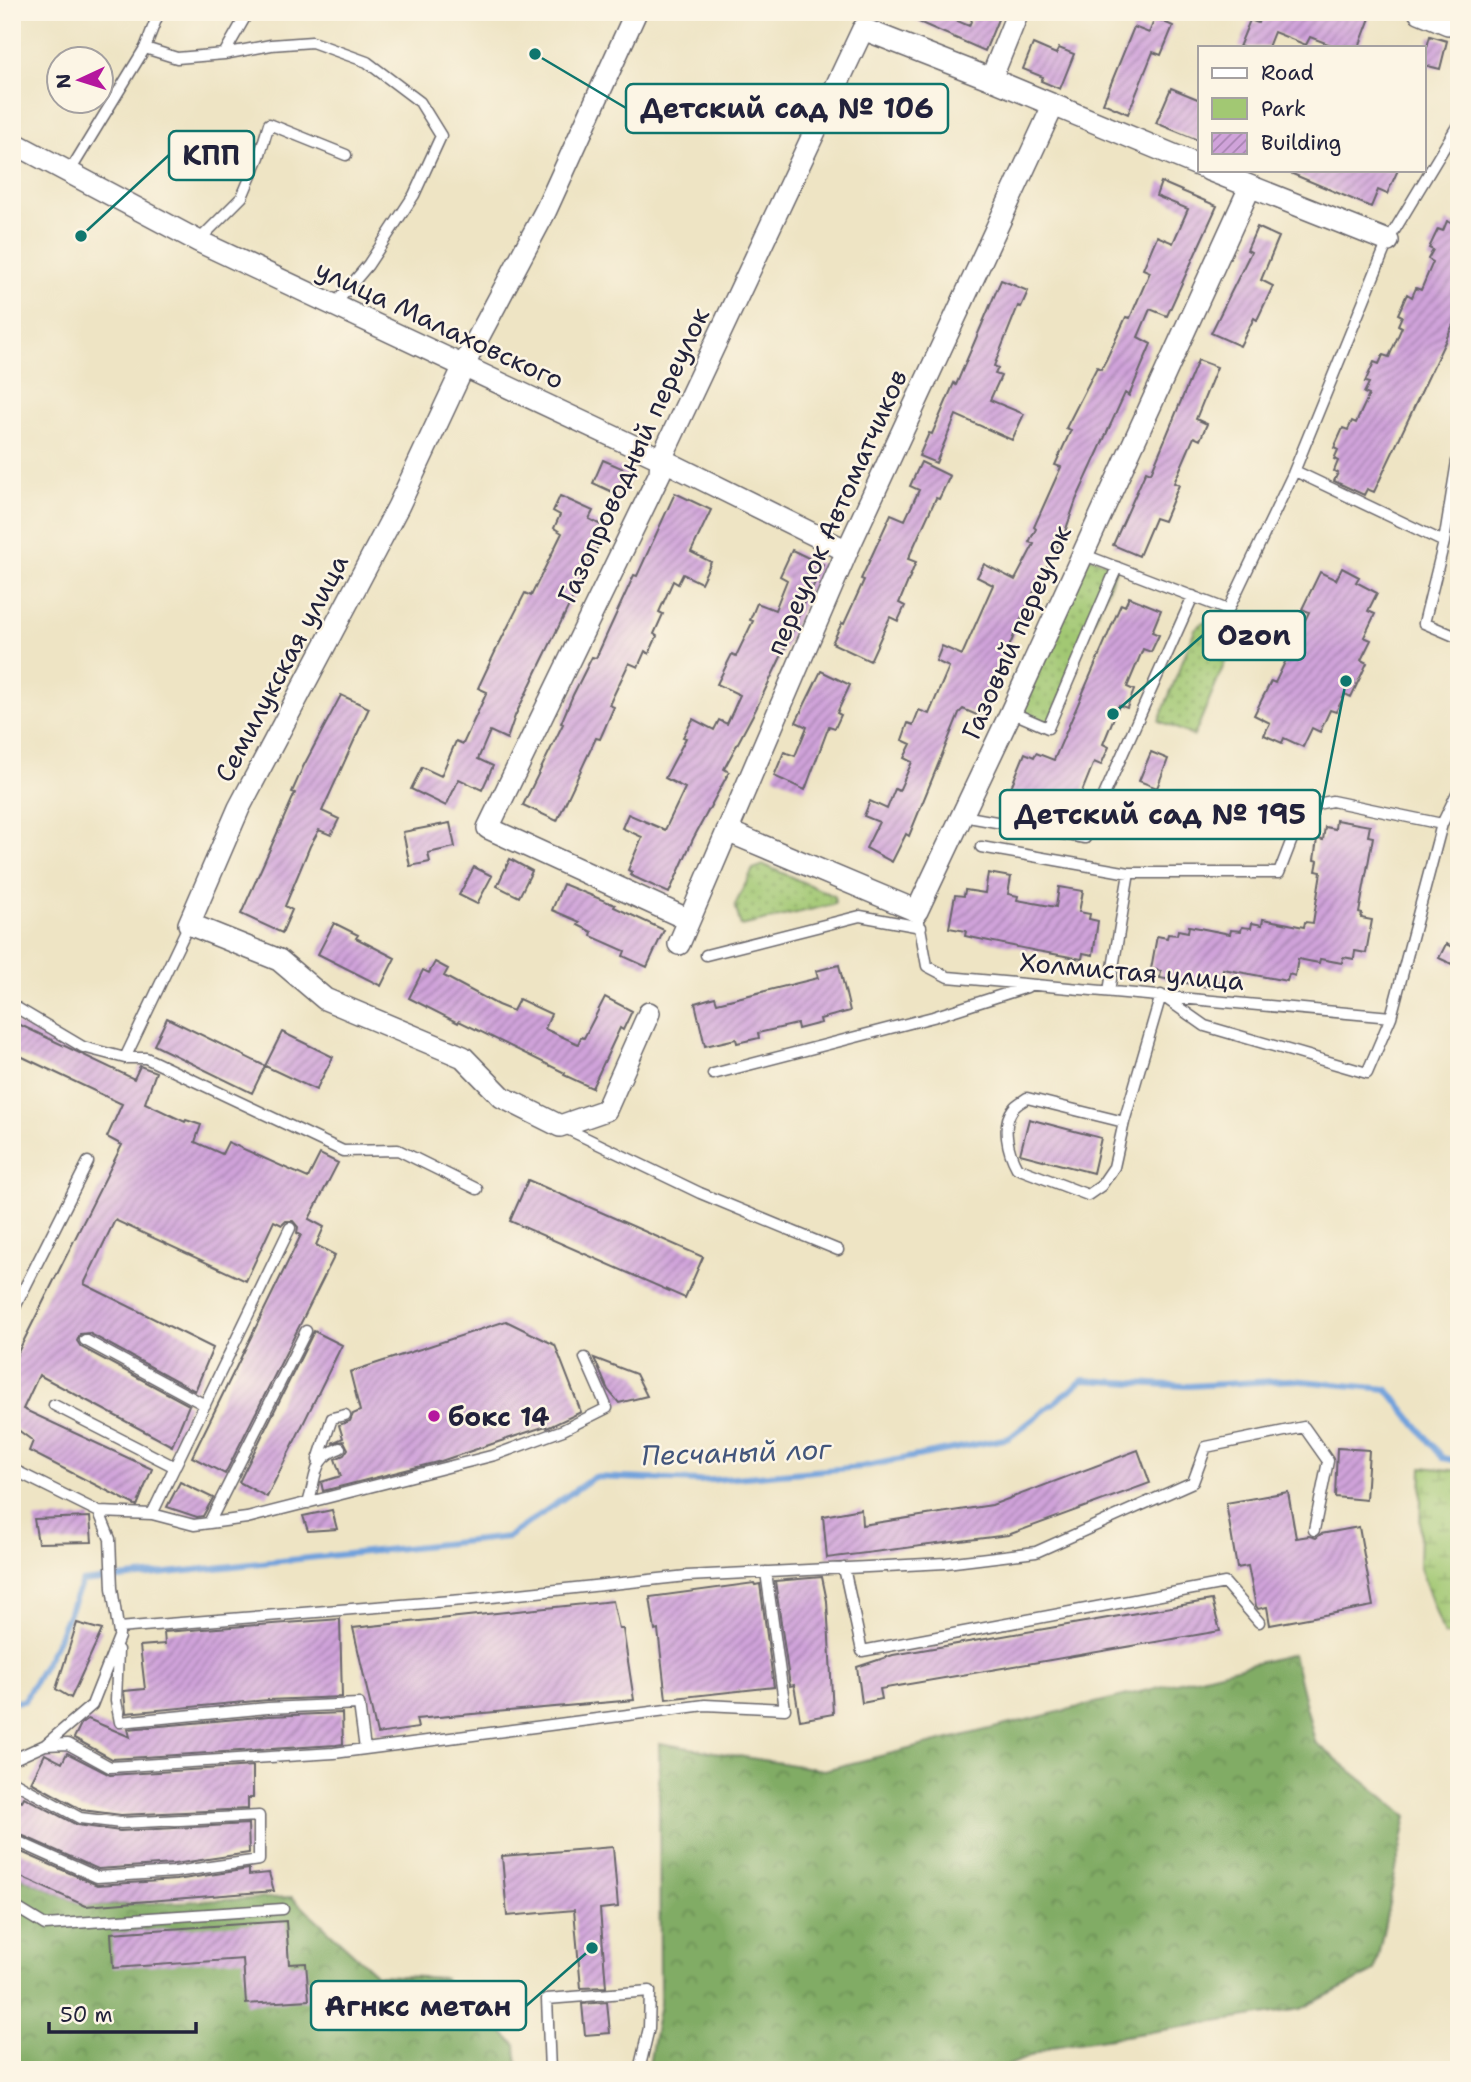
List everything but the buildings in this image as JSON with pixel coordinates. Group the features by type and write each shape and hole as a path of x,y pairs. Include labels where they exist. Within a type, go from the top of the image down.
{"street":[{"name":"Семилукская улица","path":"189,924 239,808 398,507 465,366 546,210 636,12"},
{"path":"1018,12 991,79 1198,165"},
{"path":"1419,12 1453,22"},
{"name":"Газопроводный переулок","path":"689,920 488,828 660,473 661,459 863,29 991,79"},
{"name":"переулок Автоматчиков","path":"679,944 847,551 1054,106"},
{"name":"улица Малаховского","path":"12,142 198,241 661,459 847,551"},
{"path":"1214,172 1388,241"},
{"name":"Газовый переулок","path":"919,919 962,816 1250,187"},
{"path":"727,831 919,919"},
{"path":"189,924 279,960 325,999 463,1057 502,1097 560,1126 606,1110 649,1013"}],"lane":[{"path":"70,171 145,48 159,12"},
{"path":"224,54 248,12"},
{"path":"145,48 177,58 312,42 367,62 420,102 442,136 414,195 368,265 335,304"},
{"path":"1082,554 1228,610 1295,471 1388,241 1459,123"},
{"path":"198,241 242,197 269,124 346,155"},
{"path":"1459,449 1444,542 1423,623 1459,638"},
{"path":"1295,471 1444,542"},
{"path":"1011,712 1048,728 1117,567"},
{"path":"962,816 1085,838 1193,596"},
{"path":"1124,1122 1027,1097 1012,1110 1007,1133 1010,1155 1017,1168 1088,1195 1101,1186 1114,1167 1124,1122 1161,995 1205,1026 1367,1073 1391,1017 1441,824 1459,789"},
{"path":"981,847 1129,873 1279,873 1301,816 1317,804 1332,801 1441,824"},
{"path":"1109,991 1129,873"},
{"path":"706,955 860,916 919,919"},
{"name":"Холмистая улица","path":"919,919 928,966 948,977 1391,1017"},
{"path":"125,1058 189,924"},
{"path":"713,1074 933,1017 1033,985"},
{"path":"12,1005 83,1046 125,1058 146,1058 343,1151 398,1150 477,1189"},
{"path":"560,1126 700,1193 838,1250"},
{"path":"12,1314 88,1162"},
{"path":"152,1514 290,1228"},
{"path":"209,1523 306,1331"},
{"path":"85,1340 205,1405"},
{"path":"12,1469 99,1512 152,1514 194,1525 247,1518 495,1455 563,1430 607,1408 585,1358"},
{"path":"54,1405 175,1467"},
{"path":"308,1503 314,1488 316,1466 332,1418 345,1415"},
{"path":"118,1632 687,1576 946,1563 1035,1552 1193,1482 1206,1447 1304,1427 1328,1461 1314,1530"},
{"path":"316,1466 328,1452 340,1448"},
{"path":"99,1512 110,1539 112,1588 118,1632 116,1701 120,1722 359,1704 365,1749"},
{"path":"844,1568 862,1651 1225,1583 1259,1622"},
{"path":"45,1745 68,1744 110,1767 334,1753 705,1705 785,1709 766,1572"},
{"path":"12,1760 45,1745 92,1705 118,1632"},
{"path":"12,1781 80,1818 121,1823 259,1816 259,1860 174,1872 97,1877 12,1839"},
{"path":"12,1905 45,1925 283,1909"},
{"path":"550,2070 547,1999 650,1991 649,2028 639,2070"}],"green space":[{"path":"1082,554 1117,567 1048,728 1011,712"},
{"path":"1203,622 1236,636 1194,736 1159,721 1195,629"},
{"path":"764,865 834,896 835,904 741,926 735,905 753,869"},
{"path":"1422,1467 1459,1471 1459,1635 1444,1635 1419,1565"},
{"path":"1293,1654 1315,1742 1407,1816 1375,1971 1301,2009 1052,2047 998,2070 648,2070 660,2003 659,1743 824,1770"},
{"path":"12,1873 86,1906 292,1897 377,1975 443,1978 516,2045 518,2070 12,2070"}],"waterway":[{"name":"Песчаный лог","path":"12,1702 24,1701 55,1645 82,1582 508,1537 594,1477 700,1481 861,1467 1009,1438 1083,1380 1188,1386 1292,1380 1387,1389 1443,1458 1459,1461"}],"place":[{"name":"Детский сад № 106","path":"535,54"},
{"name":"КПП","path":"81,236"},
{"name":"Детский сад № 195","path":"1346,681"},
{"name":"Ozon","path":"1113,714"},
{"name":"бокс 14","path":"434,1416"},
{"name":"Агнкс метан","path":"592,1948"}]}
